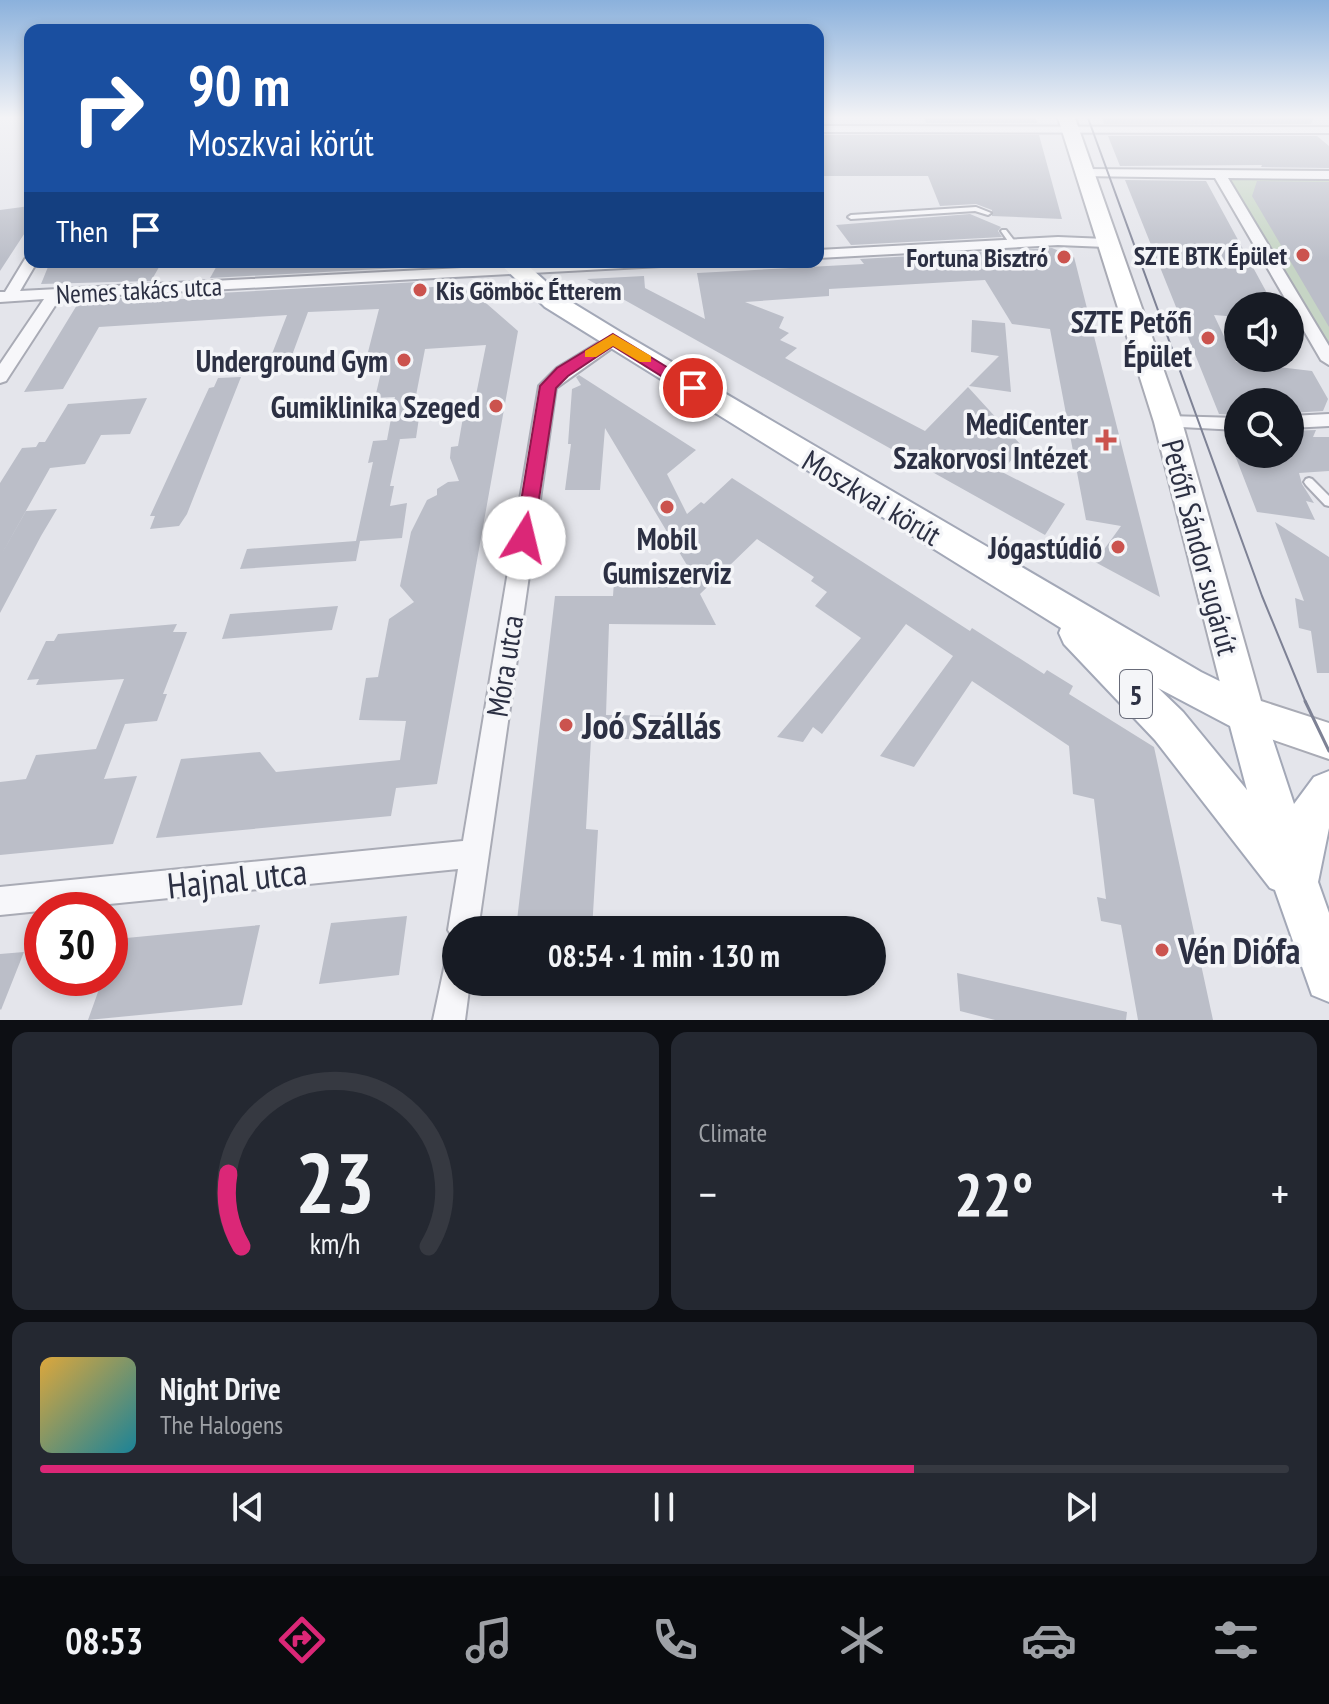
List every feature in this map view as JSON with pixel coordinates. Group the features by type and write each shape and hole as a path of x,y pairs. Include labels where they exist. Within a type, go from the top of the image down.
{"main road":[{"name":"Moszkvai körút","path":"515,268 554,302 613,339 1050,604 1187,685 1246,714"},
{"name":"5","path":"1050,604 1169,726 1296,885"},
{"name":"Petőfi Sándor sugárút","path":"1246,714 1296,885 1329,978"},
{"path":"1296,885 1306,823 1329,792"}],"street":[{"name":"Petőfi Sándor sugárút","path":"1082,166 1168,422 1246,714"},
{"path":"1084,173 1329,175"},
{"path":"1220,175 1329,360"},
{"path":"824,253 1008,237 1106,243"},
{"path":"5,297 26,268"},
{"name":"Nemes takács utca","path":"5,297 480,268"},
{"path":"0,377 55,294"},
{"name":"Móra utca","path":"465,916 548,386 563,372 613,339"},
{"path":"1304,421 1329,420"},
{"path":"1168,422 1224,424"},
{"path":"1246,714 1329,741"},
{"name":"Hajnal utca","path":"0,901 474,854"},
{"path":"449,1020 453,996"}],"lane":[{"path":"851,217 976,209 988,213"},
{"path":"1309,482 1329,502"}],"green space":[{"path":"1329,174 1329,359 1304,317 1304,292 1289,292 1220,175"}],"building":[{"path":"824,166 1047,166 1062,219 992,216 992,210 976,204 940,206 928,176 824,176"},
{"path":"1262,166 1329,166 1329,168"},
{"path":"1125,180 1206,181 1266,292 1224,292 1224,316 1214,315 1224,336 1224,372 1312,371 1328,399 1323,411 1304,412 1304,388 1224,388 1224,414 1219,414"},
{"name":"SZTE BTK Épület","path":"1257,181 1329,182 1329,327 1252,196"},
{"path":"24,207 24,234 0,271 0,210"},
{"path":"970,214 1001,227 998,231 1002,237 851,245 836,225"},
{"path":"1052,248 1074,257 1160,597 1095,562 1121,526 1086,520 1050,329 1012,324 985,280 829,289 829,296 745,302 784,317 779,328 789,333 780,340 797,348 785,358 925,431 968,387 1022,446 1002,472 1065,504 1045,535 587,279 644,276 645,288 705,319 697,273 864,264 860,259"},
{"path":"48,268 159,268 151,281 41,284"},
{"path":"216,268 398,268 210,278"},
{"path":"419,282 411,289 464,284 518,331 437,784 396,788 391,816 156,838 181,759 260,752 276,772 400,760 406,721 359,720 366,678 378,677 389,619 414,602 400,586 411,532 427,500 437,495 437,489 448,482 459,481 450,458 451,447 458,446 465,406 474,405 486,345 425,349 413,411 420,411 416,438 387,440 395,397 375,398 385,355 367,356 379,309 308,312 291,358 270,359 287,315 99,327 63,389 24,392 80,300 142,297 139,301 185,299 199,298 201,294"},
{"path":"972,320 1005,323 1011,392 969,386 999,356 971,352"},
{"path":"579,375 696,450 667,474 687,514 701,502 704,504 732,478 970,631 972,628 1044,674 1047,670 1073,686 1069,694 1154,747 1213,1020 1138,1020 1121,925 1101,921 1097,897 1106,899 1094,799 1073,794 1069,746 972,681 914,767 880,756 953,656 906,624 822,734 813,727 803,742 777,737 861,638 815,606 827,592 811,581 814,577 757,539 700,594 716,625 609,624 606,715 679,716 679,739 591,739 586,829 598,830 593,916 518,916 555,596 613,596 614,581 697,582 605,428 600,490 565,490 571,444 568,444 572,389 581,385 576,377"},
{"path":"241,377 187,514 179,526 150,529 155,516 150,516 209,388 214,387 218,378"},
{"path":"147,398 130,434 101,435 85,464 50,468 0,557 0,483 22,448 36,447 39,442 45,442 68,404"},
{"path":"1304,430 1316,430 1313,437 1329,437 1329,471 1299,473 1314,503 1306,501 1315,520 1257,512 1240,468 1304,468"},
{"path":"400,439 390,486 394,486 390,506 407,503 402,538 360,541 356,561 240,569 247,549 356,541 373,462 368,463 373,441"},
{"path":"57,509 0,613 0,557 26,511"},
{"path":"1275,522 1329,557 1329,673 1317,673 1311,631 1299,628 1295,598 1304,601"},
{"path":"338,606 332,630 222,639 230,614"},
{"path":"177,624 173,632 187,632 163,694 167,694 157,721 125,724 104,779 137,776 113,844 0,855 0,782 26,779 36,755 96,749 124,679 36,685 39,679 27,680 46,641 54,641 58,634"},
{"path":"407,916 399,975 319,984 331,923"},
{"path":"260,925 242,1005 88,1020 97,996 128,996 128,938"},
{"path":"24,952 1,1010 0,1009 0,954"},
{"path":"957,973 1127,1012 1126,1020 995,1020 960,1011"}],"tram line":[{"path":"1105,166 1262,596 1306,703"},
{"path":"1305,701 1329,751"}],"slow traffic":[{"path":"590,354 613,339 646,359"}],"place":[{"name":"SZTE BTK Épület","path":"1303,255"},
{"name":"Fortuna Bisztró","path":"1064,257"},
{"name":"Kis Gömböc Étterem","path":"420,290"},
{"name":"SZTE Petőfi Épület","path":"1208,338"},
{"name":"Underground Gym","path":"404,360"},
{"name":"Gumiklinika Szeged","path":"496,406"},
{"name":"MediCenter Szakorvosi Intézet","path":"1106,440"},
{"name":"Mobil Gumiszerviz","path":"667,507"},
{"name":"Jógastúdió","path":"1118,547"},
{"name":"Joó Szállás","path":"566,725"},
{"name":"Vén Diófa","path":"1162,950"}],"route":[{"path":"524,538 548,386 563,372 613,339 693,388"}]}
